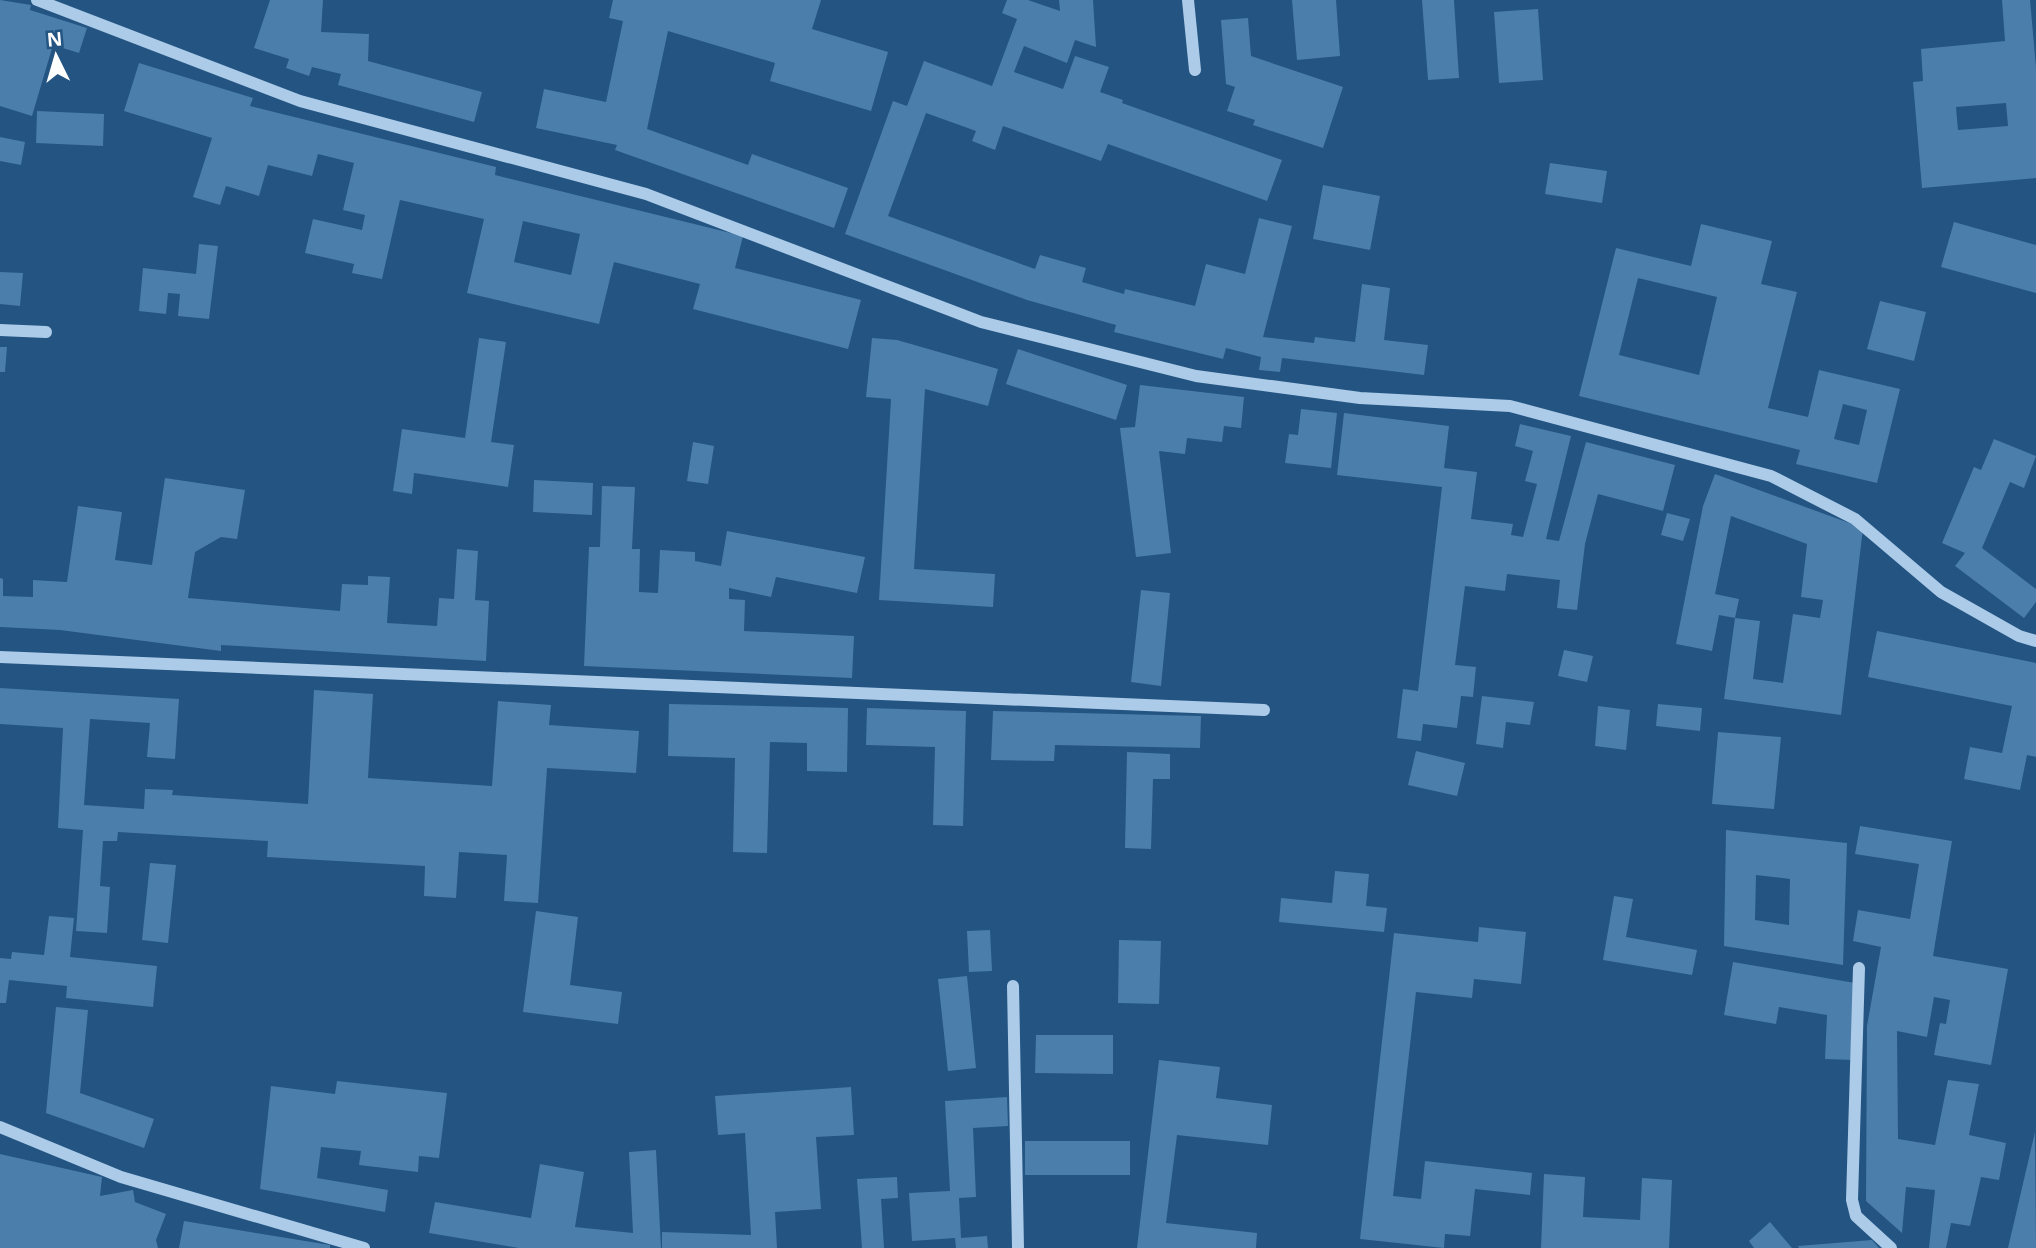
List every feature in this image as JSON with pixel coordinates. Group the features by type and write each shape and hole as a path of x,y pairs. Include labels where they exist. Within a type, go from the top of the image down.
{"street":[{"path":"37,0 300,101 646,194 981,322 1196,376 1360,398 1510,406 1771,476 1855,519 1941,592 2019,635 2036,641"},
{"path":"1188,0 1195,70"},
{"path":"0,330 46,332"},
{"path":"0,657 1264,710"},
{"path":"1859,968 1852,1200 1856,1216 1891,1248"},
{"path":"1013,986 1018,1248"},
{"path":"0,1127 121,1177 364,1248"}],"building":[{"path":"0,0 31,5 30,10 87,28 79,53 53,45 32,116 0,106"},
{"path":"270,0 323,0 321,32 369,34 368,61 482,92 474,122 338,85 341,74 312,67 309,76 286,68 289,59 254,48"},
{"path":"613,0 821,0 812,29 888,52 871,111 770,81 775,63 668,31 647,129 748,165 752,154 848,188 834,228 615,150 617,145 536,128 544,89 606,102 623,21 609,18"},
{"path":"1007,0 1028,0 1060,11 1059,0 1093,0 1096,47 1075,40 1067,63 1024,46 1014,72 1063,89 1075,56 1109,67 1100,92 1123,100 1122,103 1282,160 1267,201 1108,144 1101,161 1003,126 995,150 972,141 976,131 926,113 888,216 1035,269 1040,255 1086,268 1082,282 1124,294 1125,289 1195,306 1206,264 1245,274 1259,218 1292,226 1263,337 1314,343 1315,337 1355,342 1362,284 1390,288 1384,340 1428,345 1424,375 1282,358 1280,372 1259,370 1261,357 1226,348 1223,359 1114,332 1116,325 1027,300 845,234 893,101 907,106 924,61 992,86 1017,19 1002,13"},
{"path":"1292,0 1336,0 1340,56 1297,60"},
{"path":"1422,0 1454,0 1459,78 1428,80"},
{"path":"2002,0 2030,0 2036,67 2036,178 1922,188 1913,82 1923,81 1921,49 2005,41","holes":["2006,103 2008,126 1958,130 1956,107"]},
{"path":"1538,9 1543,80 1499,83 1494,12"},
{"path":"1248,18 1251,56 1343,87 1323,148 1253,125 1255,120 1227,111 1235,87 1226,84 1221,20"},
{"path":"139,63 253,98 250,106 496,167 495,175 743,236 735,268 861,300 848,349 693,309 700,284 614,262 599,324 467,293 484,219 400,200 382,279 352,273 354,264 305,253 313,219 362,230 365,215 343,210 354,163 318,154 312,176 268,165 259,196 226,186 220,205 193,197 212,138 124,111","holes":["523,221 580,234 571,275 514,262"]},
{"path":"37,111 104,114 103,146 36,143"},
{"path":"0,137 25,142 21,165 0,161"},
{"path":"1550,163 1607,171 1602,203 1545,194"},
{"path":"1323,185 1380,196 1370,250 1313,239"},
{"path":"1954,222 2036,245 2036,293 1941,267"},
{"path":"1701,224 1772,241 1761,284 1797,292 1768,408 1808,417 1819,370 1900,389 1877,483 1796,464 1800,450 1579,396 1616,248 1691,266","holes":["1638,278 1717,297 1699,375 1619,355","1843,404 1867,410 1859,445 1834,439"]},
{"path":"199,244 218,246 209,319 178,316 180,294 168,293 166,314 139,311 143,268 196,274"},
{"path":"0,272 23,273 20,306 0,304"},
{"path":"1880,301 1926,312 1914,361 1867,349"},
{"path":"479,338 506,342 491,442 514,445 508,487 414,473 412,494 393,491 402,429 465,438"},
{"path":"872,338 897,340 998,369 988,406 925,389 914,569 995,574 993,607 879,600 891,399 866,397"},
{"path":"0,347 7,347 5,372 0,372"},
{"path":"1018,349 1127,385 1116,420 1006,384"},
{"path":"1140,385 1244,397 1241,428 1224,426 1222,442 1187,438 1185,454 1159,451 1171,553 1136,557 1120,428 1135,427"},
{"path":"1301,409 1337,413 1331,468 1285,463 1289,434 1298,435"},
{"path":"1344,413 1449,426 1444,468 1477,472 1471,519 1513,524 1511,535 1523,537 1537,484 1525,481 1533,451 1515,446 1520,424 1571,436 1546,539 1559,541 1586,442 1675,465 1663,511 1598,494 1585,544 1577,610 1557,608 1560,580 1507,574 1505,591 1465,586 1455,665 1476,667 1473,697 1461,696 1457,728 1423,724 1421,741 1397,738 1403,689 1418,691 1442,487 1337,475"},
{"path":"1994,439 2036,456 2024,488 2010,482 1982,548 2036,589 2036,602 2024,618 1955,566 1965,553 1942,543 1974,467 1981,470"},
{"path":"693,442 714,446 708,484 687,481"},
{"path":"1715,474 1863,528 1841,715 1724,699 1735,618 1719,615 1712,651 1676,644 1703,506","holes":["1731,516 1807,544 1801,597 1823,600 1820,618 1793,614 1783,683 1753,679 1760,621 1735,618 1739,599 1715,594"]},
{"path":"165,478 245,490 237,539 221,537 195,552 188,598 340,611 342,584 368,585 368,576 390,577 387,623 437,626 439,598 454,599 457,549 478,551 475,600 489,601 486,661 221,645 221,651 60,630 0,627 0,578 3,579 3,596 33,597 33,580 67,582 78,506 122,512 115,560 152,565"},
{"path":"534,480 593,483 592,515 533,512"},
{"path":"602,486 635,487 632,549 640,549 639,592 658,593 660,550 695,552 695,561 721,566 727,531 865,557 857,593 776,577 771,597 729,588 729,599 745,600 744,631 854,636 852,678 584,666 589,547 600,547"},
{"path":"1667,513 1690,519 1683,541 1661,535"},
{"path":"1141,590 1170,593 1161,686 1131,682"},
{"path":"1877,631 2036,663 2036,757 2027,755 2020,790 1964,779 1970,747 2002,753 2012,706 1868,677"},
{"path":"1564,650 1593,656 1587,682 1558,676"},
{"path":"0,688 179,699 175,759 147,757 150,723 90,719 84,805 144,809 145,789 173,790 172,795 308,804 314,690 373,694 368,778 492,786 498,701 551,705 549,725 639,731 636,773 547,768 538,903 504,901 507,855 459,852 456,898 424,896 425,866 267,857 268,841 118,832 117,841 103,841 100,886 110,887 107,933 76,931 83,830 58,828 63,728 0,724"},
{"path":"1482,696 1534,702 1530,725 1506,722 1503,748 1476,744"},
{"path":"669,704 848,708 847,772 807,771 807,743 770,742 767,853 733,852 735,758 668,756"},
{"path":"1658,704 1702,708 1700,731 1656,726"},
{"path":"1598,706 1630,710 1626,750 1595,746"},
{"path":"867,708 966,711 963,826 933,825 935,747 866,745"},
{"path":"993,711 1201,716 1200,748 1055,745 1054,761 991,760"},
{"path":"1718,732 1781,737 1774,809 1712,804"},
{"path":"1416,751 1465,763 1457,796 1408,785"},
{"path":"1127,752 1170,754 1170,779 1153,779 1151,849 1125,848"},
{"path":"1860,826 1952,841 1933,956 2008,969 1991,1065 1934,1055 1940,1023 1946,1024 1950,1000 1934,997 1927,1037 1897,1031 1898,1139 1935,1145 1948,1080 1979,1084 1969,1135 2006,1143 1999,1180 1981,1177 1970,1226 1951,1223 1946,1248 1929,1248 1935,1190 1906,1187 1902,1233 1866,1201 1867,1026 1881,947 1853,941 1858,910 1910,919 1919,864 1855,854"},
{"path":"1726,830 1847,843 1843,965 1724,946","holes":["1756,875 1790,879 1789,925 1755,920"]},
{"path":"150,863 176,865 168,943 142,940"},
{"path":"1335,871 1369,874 1366,906 1387,908 1384,932 1279,922 1281,898 1332,903"},
{"path":"1614,896 1633,899 1626,937 1697,950 1692,975 1603,960"},
{"path":"536,911 578,917 570,985 622,992 618,1024 523,1012"},
{"path":"49,916 74,918 70,957 157,966 153,1007 66,998 67,986 9,980 6,1003 0,1003 0,958 11,959 12,952 44,955"},
{"path":"1479,927 1526,932 1521,984 1474,979 1472,998 1416,992 1393,1196 1421,1199 1425,1161 1532,1173 1530,1195 1475,1189 1470,1236 1445,1234 1444,1248 1360,1239 1394,933 1478,942"},
{"path":"990,930 992,971 969,972 967,931"},
{"path":"1119,940 1161,941 1159,1004 1118,1003"},
{"path":"1733,962 1855,983 1853,1060 1825,1059 1827,1015 1779,1007 1776,1024 1724,1015"},
{"path":"967,976 976,1068 948,1071 938,979"},
{"path":"56,1007 88,1010 80,1093 154,1119 144,1148 46,1113"},
{"path":"1036,1035 1113,1035 1113,1074 1035,1073"},
{"path":"1159,1060 1220,1067 1216,1098 1272,1105 1268,1145 1177,1135 1166,1223 1257,1233 1256,1248 1137,1248"},
{"path":"337,1081 447,1093 439,1158 419,1156 418,1172 359,1165 361,1151 321,1147 317,1178 388,1190 385,1212 260,1189 271,1086 335,1094"},
{"path":"851,1087 854,1135 816,1137 821,1209 775,1212 777,1248 662,1248 662,1232 751,1235 745,1133 718,1135 715,1096"},
{"path":"1007,1097 1008,1126 973,1128 976,1197 959,1198 961,1238 987,1236 988,1248 956,1248 955,1238 912,1241 909,1193 950,1191 945,1101"},
{"path":"2035,1132 2036,1248 2008,1248"},
{"path":"1025,1141 1130,1141 1130,1175 1025,1175"},
{"path":"656,1150 661,1248 519,1248 429,1233 435,1202 531,1218 540,1164 584,1172 575,1227 633,1233 629,1152"},
{"path":"0,1154 102,1177 100,1196 133,1190 135,1202 166,1214 156,1240 158,1248 0,1248"},
{"path":"1544,1174 1585,1177 1583,1217 1640,1220 1642,1178 1672,1180 1669,1248 1541,1248"},
{"path":"897,1177 898,1198 881,1199 884,1248 862,1248 857,1179"},
{"path":"184,1221 330,1245 330,1248 179,1248"},
{"path":"1770,1222 1792,1248 1754,1248 1749,1241"},
{"path":"1872,1240 1879,1248 1798,1246"}]}
